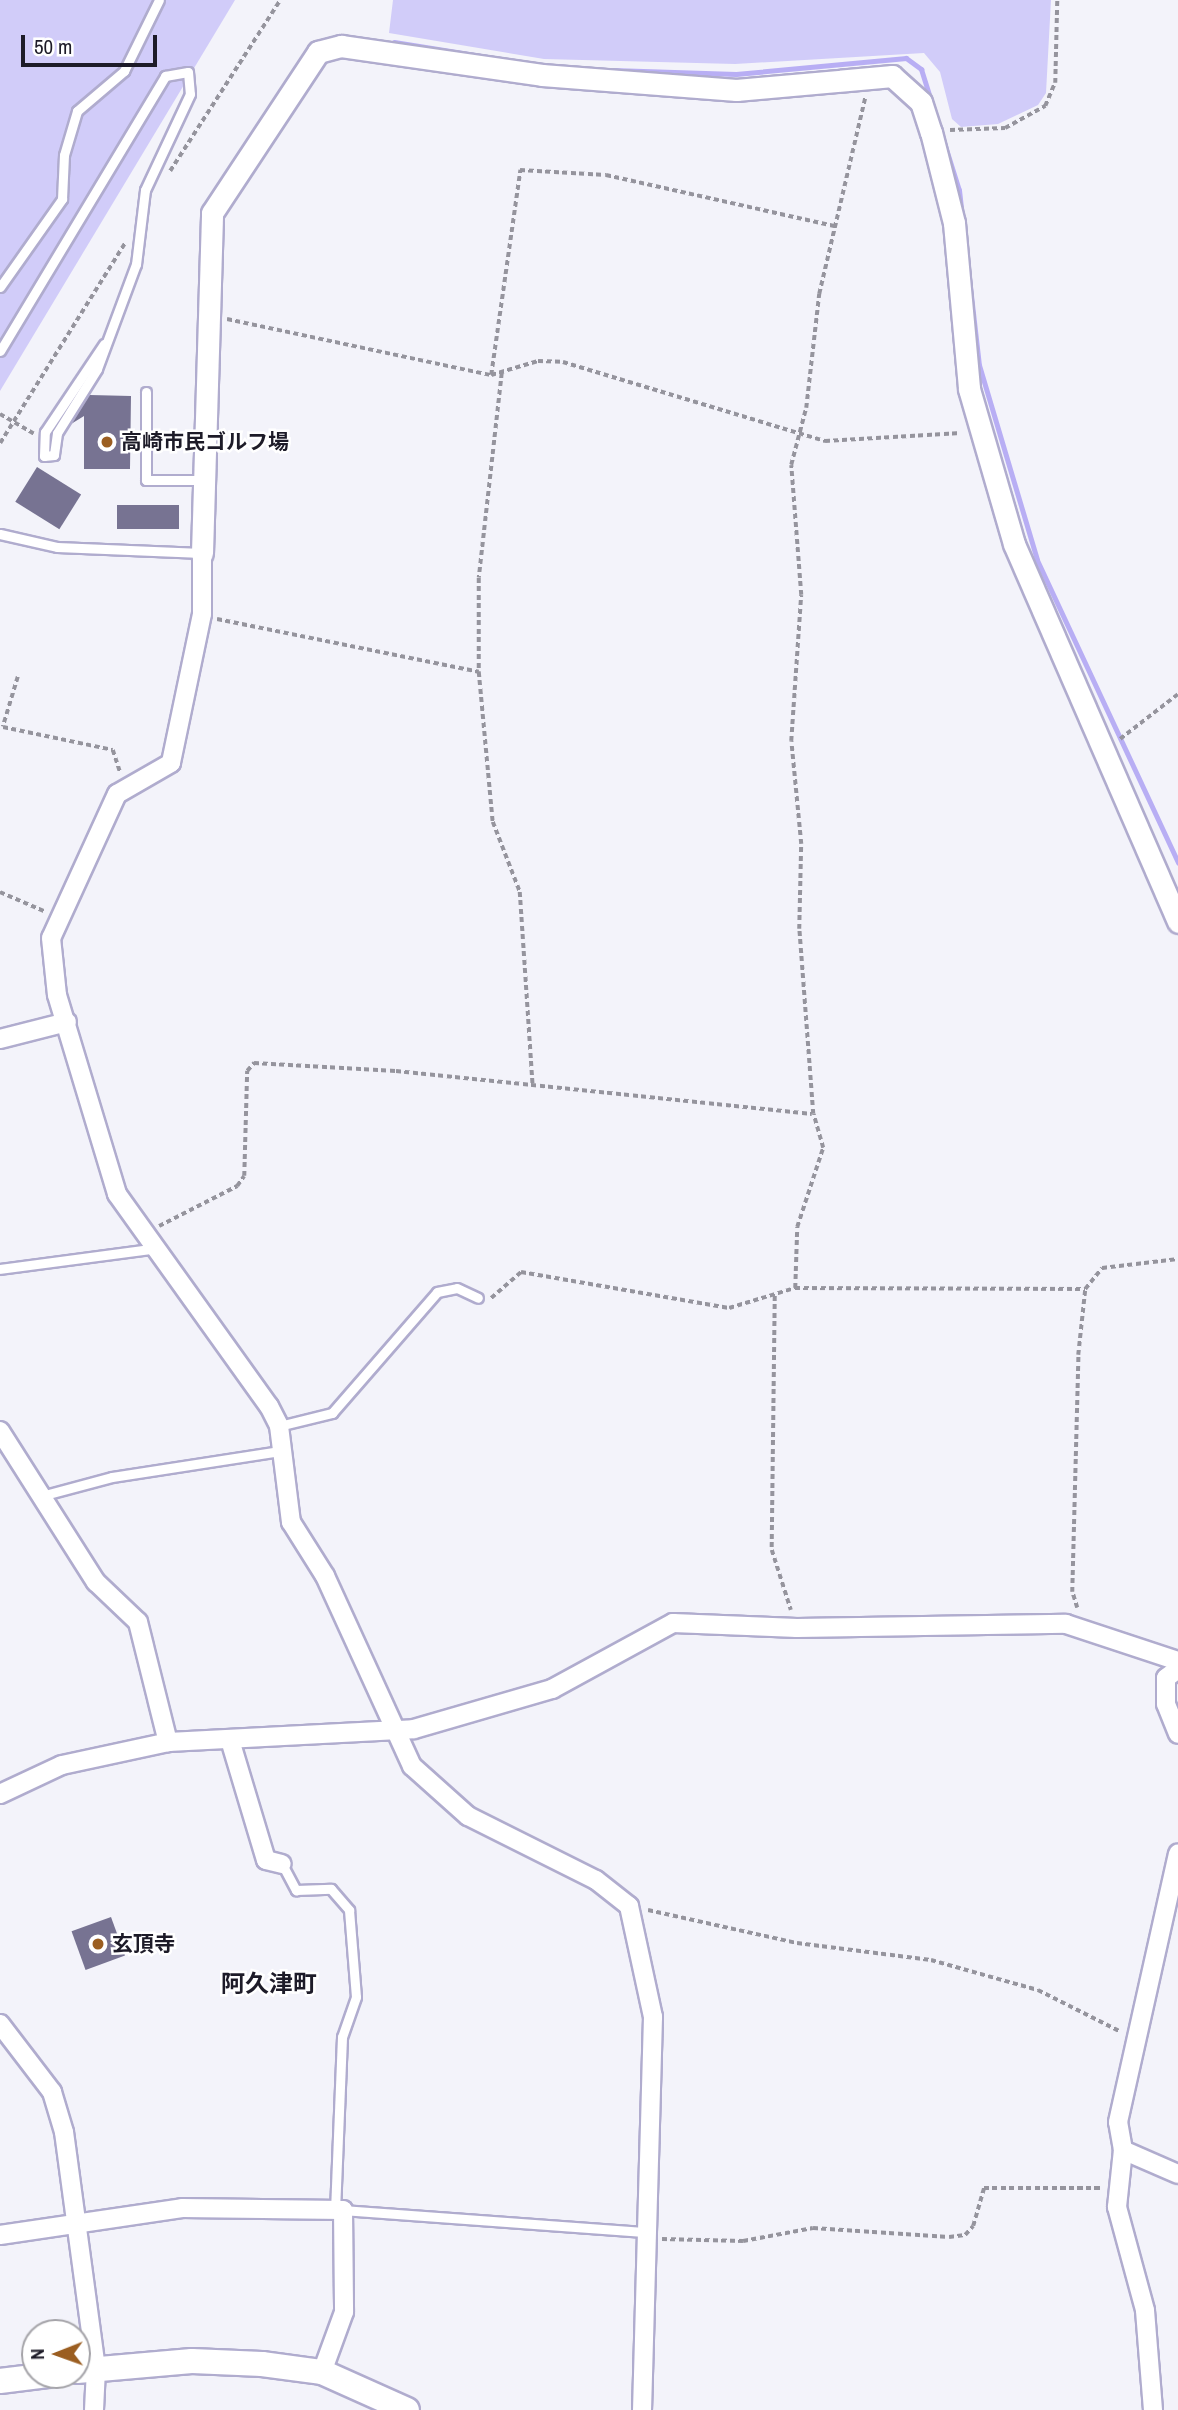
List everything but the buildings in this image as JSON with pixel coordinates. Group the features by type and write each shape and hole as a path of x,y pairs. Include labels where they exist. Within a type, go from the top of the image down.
{"main road":[{"path":"91,2370 192,2361 322,2372 407,2410"},
{"path":"0,2381 21,2378"}],"street":[{"path":"642,2410 653,2017 629,1906 596,1880 468,1816 412,1766 325,1576 291,1522 280,1451 279,1426 146,1243 106,1163 67,1022 51,938 127,785 171,763 202,614 201,553 209,233 219,197 309,63 328,48 736,90 874,73 906,85 921,102 954,223 965,366 981,433 1026,578 1178,922"},
{"path":"0,1040 67,1022"},
{"path":"0,1431 96,1582 138,1622 169,1742"},
{"path":"0,1794 62,1765 169,1742 394,1731 552,1689 673,1623 797,1628 1083,1627 1178,1661"},
{"path":"1178,1669 1166,1678 1166,1704 1178,1734"},
{"path":"230,1740 266,1860 282,1864"},
{"path":"1153,2410 1152,2348 1117,2207 1123,2150 1118,2122 1178,1854"},
{"path":"0,2024 52,2092 76,2223 83,2319"},
{"path":"1123,2150 1178,2174"},
{"path":"0,2235 182,2208 339,2210 344,2312 322,2372"},
{"path":"90,2389 94,2410"}],"lane":[{"path":"0,287 62,199 64,155 77,110 124,71 159,0"},
{"path":"0,351 165,76 188,72 190,94 145,190 136,264 104,344 94,377 57,433 54,455 44,456 41,438 104,344"},
{"path":"146,392 146,480 203,480"},
{"path":"0,534 57,547 201,553"},
{"path":"0,1269 146,1243"},
{"path":"279,1426 332,1413 442,1289 478,1298"},
{"path":"41,1496 112,1477 280,1451"},
{"path":"282,1864 296,1890 331,1889 349,1910 356,1997 342,2037 339,2210 646,2235"}],"path":[{"path":"931,132 1005,128 1045,106 1055,83 1057,0"},
{"path":"795,1288 797,1227 823,1148 813,1114 791,741 800,615 791,465 848,151 874,73"},
{"path":"491,374 520,170 606,175 835,226"},
{"path":"207,318 241,319 491,374 538,361 563,362 842,443 917,432 981,433"},
{"path":"502,373 479,578 479,672 493,822 520,891 533,1087"},
{"path":"0,414 41,438"},
{"path":"202,614 479,672"},
{"path":"18,677 2,727 113,750 127,785"},
{"path":"1104,751 1178,694"},
{"path":"0,892 60,920"},
{"path":"146,1243 237,1186 244,1177 247,1071 254,1063 813,1114"},
{"path":"1083,1627 1072,1592 1085,1289 1102,1268 1178,1259"},
{"path":"478,1298 492,1298 521,1272 729,1308 795,1288 1085,1289"},
{"path":"775,1296 772,1550 797,1628"},
{"path":"629,1906 994,1977 1079,2007 1135,2040"},
{"path":"646,2235 743,2241 813,2228 949,2237 965,2235 973,2226 984,2188 1119,2188"}],"shaded area":[{"path":"0,0 235,0 0,391"},
{"path":"393,0 1051,0 1046,93 1038,105 998,124 961,127 952,119 940,72 924,53 735,64 544,59 389,33"}],"waterway":[{"path":"394,42 494,58"},
{"path":"612,70 736,74 906,58 921,69 959,190 979,365 1037,560 1178,863"}],"place":[{"name":"高崎市民ゴルフ場","path":"107,442"},
{"name":"玄頂寺","path":"98,1944"}],"district":[{"name":"阿久津町","path":"269,1984"}]}
